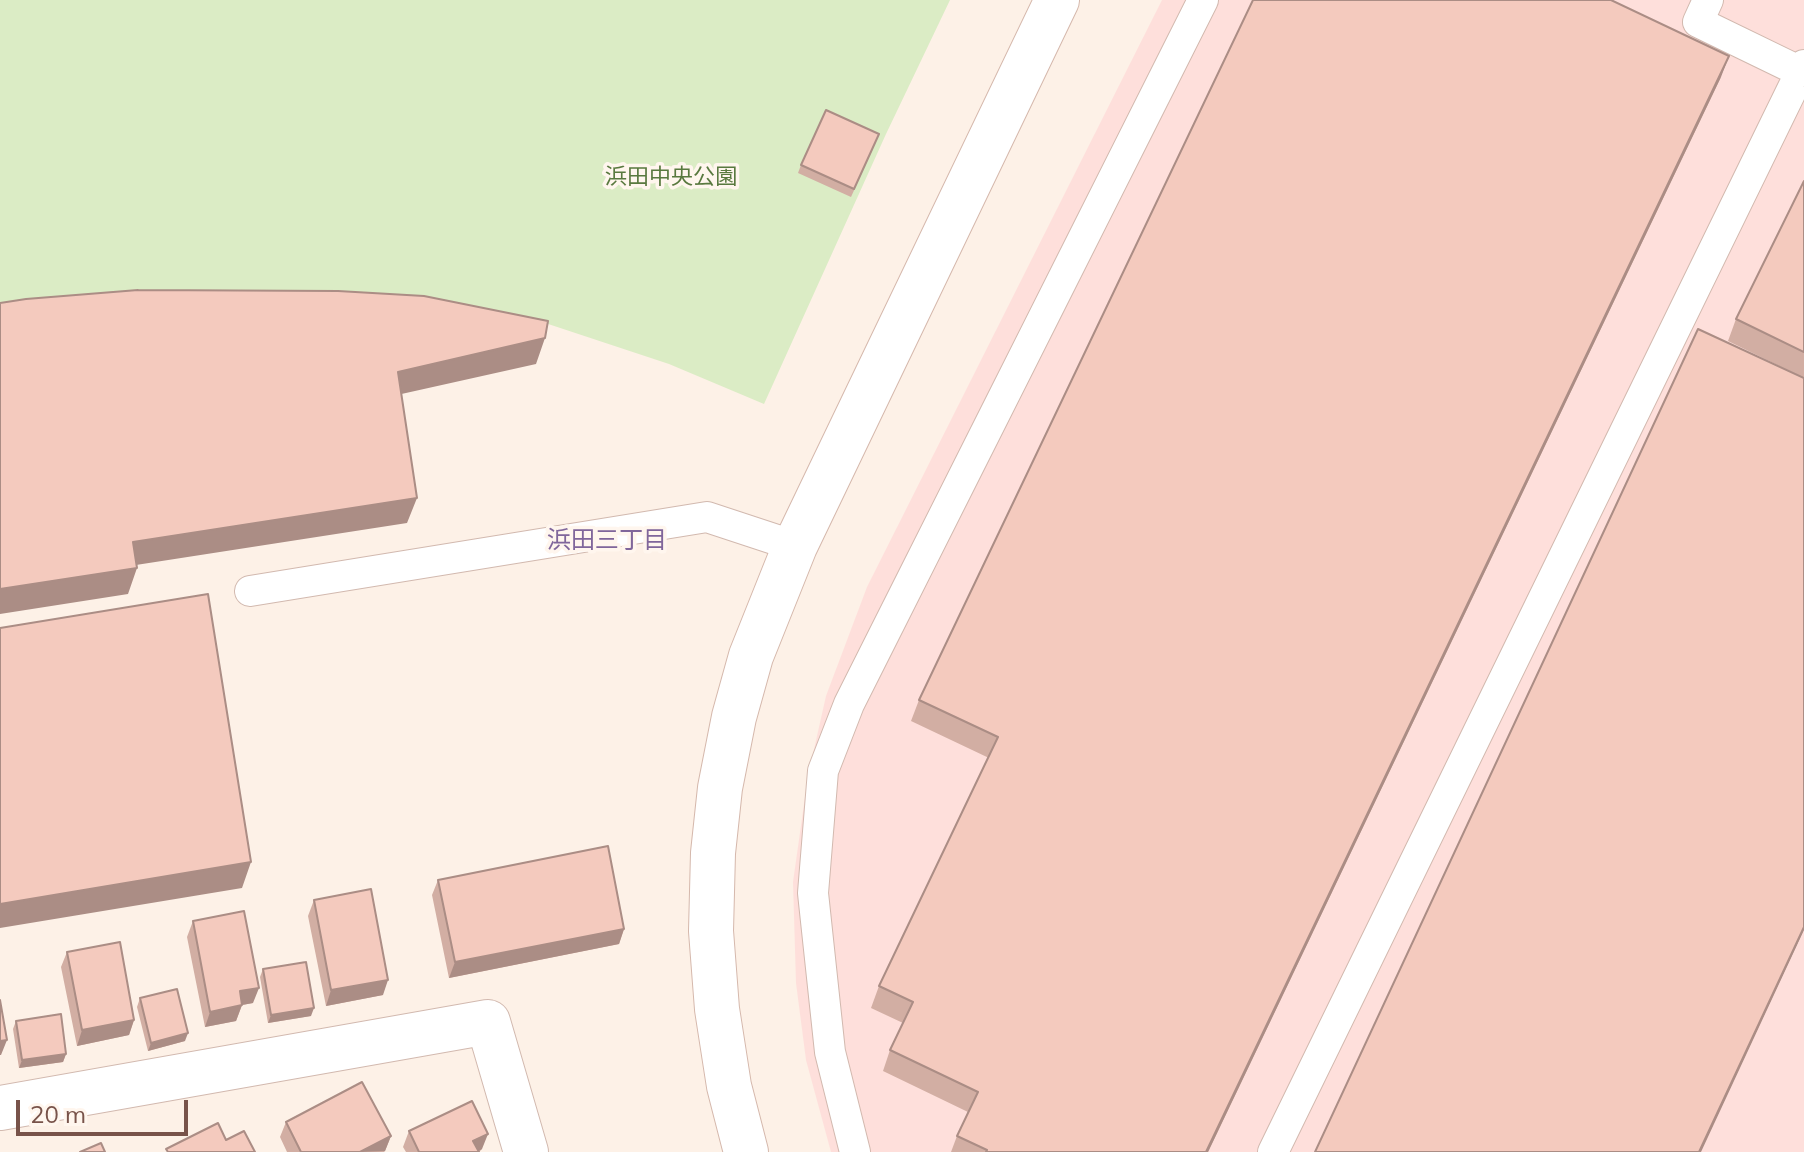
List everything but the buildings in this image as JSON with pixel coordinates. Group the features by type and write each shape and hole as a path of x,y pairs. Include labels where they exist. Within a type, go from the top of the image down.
{"street":[{"path":"746,1152 729,1086 717,1009 711,931 713,853 720,788 734,717 751,656 795,546 1057,0"},
{"path":"0,1108 488,1022 526,1152"}],"lane":[{"path":"855,1152 830,1052 813,893 823,771 849,704 1203,0"},
{"path":"1273,1152 1802,68 1698,22 1708,0"},
{"path":"250,591 707,517 795,546"}],"shaded area":[{"path":"1162,0 1804,0 1804,1152 831,1152 806,1060 796,983 793,882 808,776 826,696 867,587"}],"green space":[{"name":"浜田中央公園","path":"0,0 950,0 764,404 669,364 527,317 370,301 0,313"}],"district":[{"name":"浜田三丁目","path":"607,541"}]}
